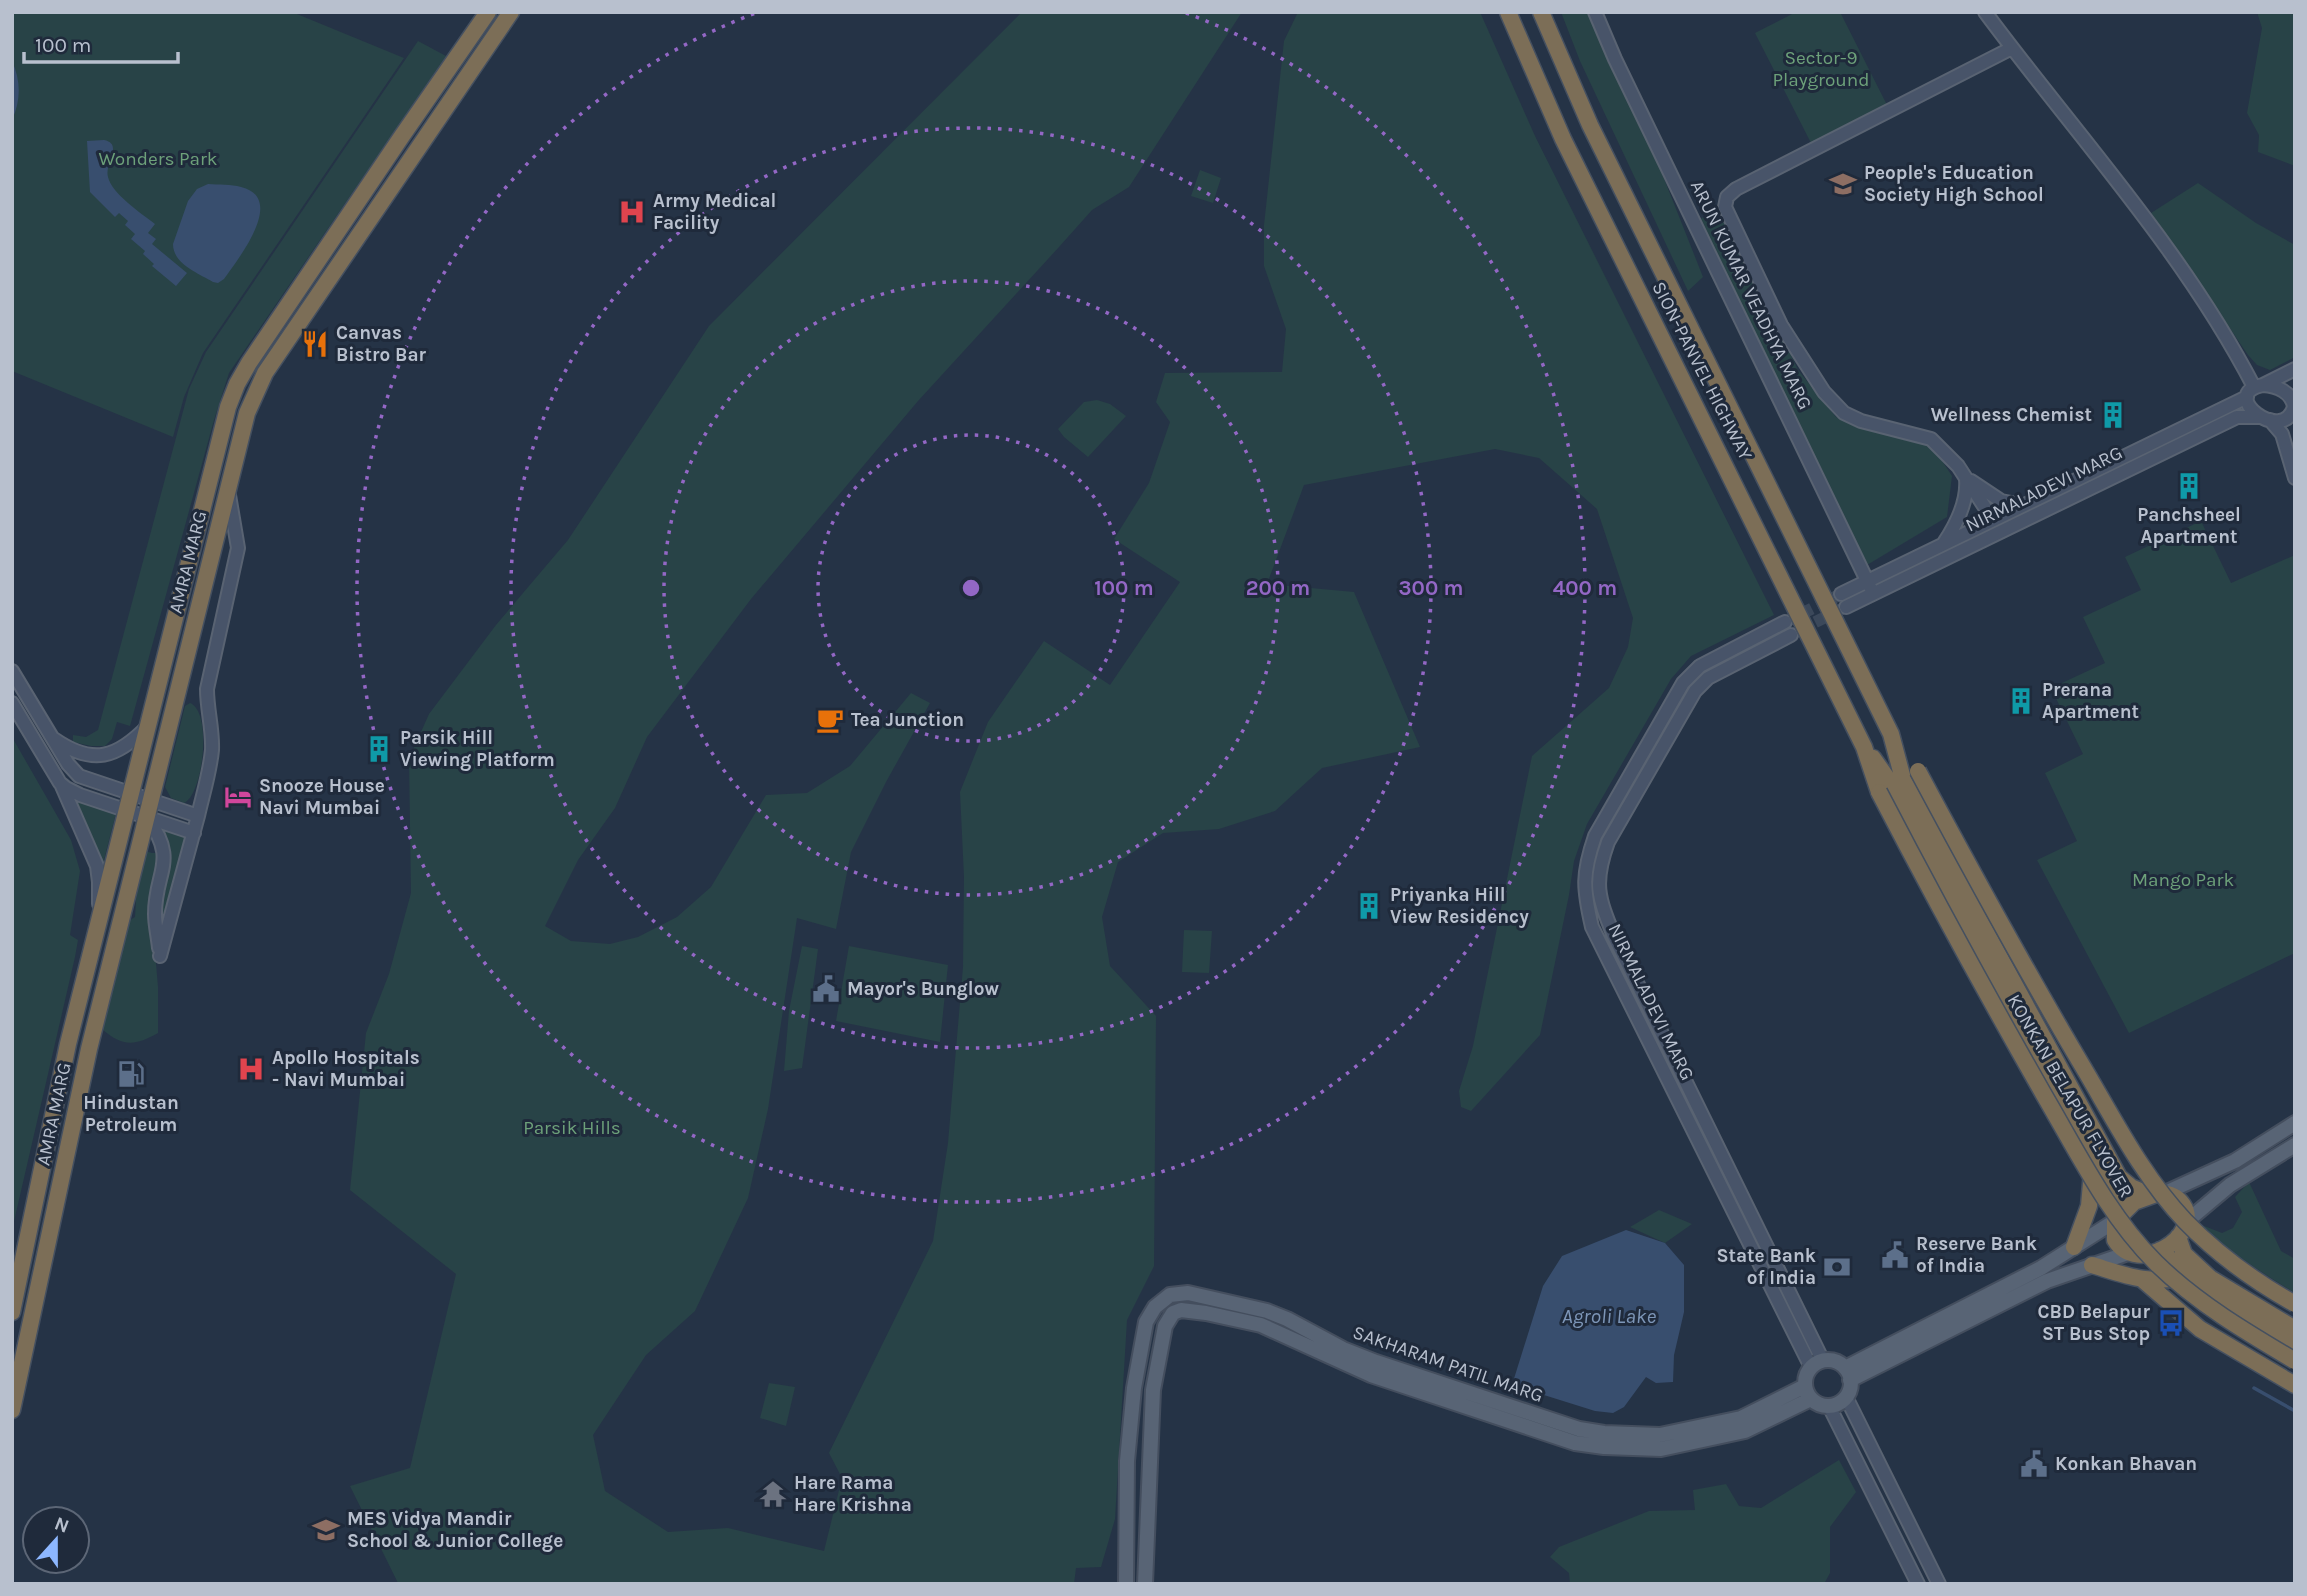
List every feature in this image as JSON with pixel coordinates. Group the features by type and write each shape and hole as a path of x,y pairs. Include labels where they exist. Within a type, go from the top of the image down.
{"highway":[{"name":"AMRA MARG","path":"12,1312 68,1044 225,420 237,384 401,136 488,12"},
{"name":"AMRA MARG","path":"12,1410 89,1049 247,413 265,373 511,12"},
{"name":"SION-PANVEL HIGHWAY","path":"1508,12 1563,139 1864,747"},
{"name":"SION-PANVEL HIGHWAY","path":"1541,12 1590,125 1891,734"},
{"name":"KONKAN BELAPUR FLYOVER","path":"1891,734 1918,771 2015,952 2153,1182 2184,1220 2219,1254 2258,1283 2295,1304"},
{"path":"1864,747 1892,785 2116,1198 2118,1218 2114,1234 2123,1255 2140,1255 2160,1250 2178,1237 2186,1222 2186,1211 2180,1201 2131,1187 2119,1177 1903,779 1891,734"},
{"name":"KONKAN BELAPUR FLYOVER","path":"1864,747 1879,792 1975,975 2096,1184 2123,1225 2154,1261 2191,1294 2231,1322 2295,1360"},
{"path":"2074,1247 2084,1223 2090,1197 2088,1145"},
{"path":"2118,1218 2134,1202 2158,1194"},
{"path":"2178,1237 2183,1254 2210,1278 2295,1329"},
{"path":"2160,1250 2222,1301 2295,1343"},
{"path":"2092,1265 2143,1280 2167,1281 2189,1276"},
{"path":"2143,1280 2200,1329 2295,1385"}],"main road":[{"name":"ARUN KUMAR VEADHYA MARG","path":"1595,12 1615,60 1873,593"},
{"path":"1985,12 2144,216 2221,327 2255,390"},
{"path":"1990,521 1986,509 1965,477 1949,455 1931,439 1861,421 1844,413 1824,393 1781,325 1726,207 1727,197 1736,189 2012,48"},
{"name":"NIRMALADEVI MARG","path":"1841,594 2295,369"},
{"path":"2255,390 2272,386 2291,397 2294,406 2287,418 2266,419"},
{"path":"2255,390 2248,406 2282,434 2295,478"},
{"name":"NIRMALADEVI MARG","path":"1846,607 2237,417 2266,419"},
{"path":"1965,477 1992,496 2010,504 2022,505"},
{"path":"1943,544 1961,510 1967,488 1965,477"},
{"path":"147,817 163,847 165,862 155,915 160,956 194,832 212,751 207,689 239,548 229,505 229,484"},
{"name":"NIRMALADEVI MARG","path":"1785,622 1700,666 1683,683 1595,836 1586,861 1583,890 1592,927 1817,1364"},
{"name":"NIRMALADEVI MARG","path":"1790,635 1700,684 1608,842 1600,864 1597,889 1614,936 1817,1364"},
{"path":"12,671 51,737 79,776 198,816"},
{"path":"1691,674 1700,684"},
{"path":"12,704 60,783 97,866 98,922"},
{"path":"51,737 72,750 96,756 122,750 148,725"},
{"path":"60,783 72,792 194,832"},
{"path":"2158,1194 2220,1169 2295,1124"},
{"path":"2186,1222 2230,1185 2295,1145"},
{"path":"2220,1169 2230,1185"},
{"path":"1847,1374 2041,1268 2118,1218"},
{"path":"1847,1374 2047,1281 2123,1255 2101,1231"},
{"name":"SAKHARAM PATIL MARG","path":"1126,1584 1127,1461 1134,1388 1146,1322 1155,1307 1170,1295 1188,1293 1267,1311 1343,1349 1376,1362 1591,1432 1660,1435 1741,1418 1808,1392"},
{"name":"SAKHARAM PATIL MARG","path":"1145,1584 1153,1390 1165,1326 1173,1313 1181,1310 1261,1325 1371,1375 1575,1443 1604,1447 1661,1449 1745,1431 1808,1392"},
{"path":"1846,1397 1829,1406 1819,1404 1808,1392 1805,1379 1817,1364 1835,1361 1847,1374 1846,1397 1939,1584"},
{"path":"1829,1406 1918,1584"}],"green space":[{"name":"Wonders Park","path":"12,12 292,12 404,58 203,353 184,397 173,437 12,371"},
{"name":"Parsik Hills","path":"1022,12 1242,12 1129,187 1092,210 918,401 751,599 647,737 615,808 578,860 545,926 571,941 610,944 638,937 677,917 711,887 766,795 807,793 850,766 911,693 930,703 851,852 836,929 797,918 768,1109 748,1198 695,1311 646,1355 593,1435 605,1491 668,1532 728,1528 824,1551 842,1478 829,1453 933,1241 948,1143 963,967 964,877 960,792 988,722 1044,641 1110,685 1180,582 1114,539 1149,483 1170,422 1156,402 1165,373 1282,372 1286,329 1264,266 1264,225 1284,41 1298,12 1480,12 1535,136 1774,615 1691,656 1671,679 1587,824 1574,861 1540,1035 1471,1111 1461,1107 1459,1091 1473,1046 1532,756 1609,688 1628,647 1633,618 1597,509 1539,458 1495,449 1304,485 1267,584 1354,592 1420,747 1322,768 1275,811 1219,829 1163,833 1118,862 1102,917 1110,966 1156,1016 1154,1266 1127,1320 1115,1519 1101,1567 1076,1568 1074,1584 398,1583 350,1486 410,1468 456,1274 350,1190 366,1033 389,974 411,893 409,759 429,714 496,625 568,540 709,326"},
{"path":"1561,12 1598,12 1703,277 1688,291 1580,61"},
{"name":"Sector-9 Playground","path":"1796,12 1840,12 1887,105 1811,143 1755,33"},
{"path":"2257,12 2295,12 2295,166 2258,152 2259,135 2247,113 2262,28"},
{"path":"418,41 446,56 229,373 130,726 117,722 112,739 105,746 73,742 73,735 86,737 98,730 189,389 206,352"},
{"path":"1200,170 1221,178 1213,203 1191,196"},
{"path":"2198,183 2256,223 2295,245 2295,357 2270,370 2257,365 2248,355 2151,213"},
{"path":"1720,208 1798,370 1836,417 1933,447 1952,476 1947,517 1867,565 1700,219"},
{"path":"1097,400 1110,404 1126,416 1088,457 1058,429 1084,402"},
{"name":"Mango Park","path":"2201,521 2231,583 2295,555 2295,953 2129,1033 2037,860 2077,841 2045,773 2083,754 2051,688 2105,663 2083,617 2141,590 2125,557"},
{"path":"190,703 197,710 201,721 203,753 196,785 191,797 184,803 171,798 165,787 185,706"},
{"path":"12,737 71,840 80,871 70,935 78,940 75,957 12,1230"},
{"path":"73,800 116,813 103,864"},
{"path":"156,825 188,836 162,929 161,917 170,862 164,838"},
{"path":"139,849 164,853 154,940 158,1033 129,1043 116,1039 102,1029 130,920 135,917"},
{"path":"1184,930 1212,931 1209,973 1182,972"},
{"path":"802,946 818,949 802,1068 784,1071 789,1011"},
{"path":"849,946 948,965 940,1042 836,1021"},
{"path":"2249,1182 2281,1251 2295,1259 2295,1293 2245,1261 2199,1224 2222,1233 2233,1228 2242,1212 2235,1197"},
{"path":"1659,1210 1692,1224 1665,1243 1630,1227"},
{"path":"769,1383 795,1387 786,1426 760,1418"},
{"path":"1839,1460 1856,1492 1830,1527 1830,1573 1824,1584 1570,1584 1569,1573 1550,1557 1559,1547 1649,1511 1695,1510 1693,1490 1726,1484 1739,1506 1761,1508"}],"water":[{"path":"12,61 19,90 12,120"},
{"path":"104,140 113,146 108,177 115,190 155,224 148,233 156,239 152,244 187,273 176,286 152,266 154,264 143,254 145,251 131,239 135,234 125,225 128,221 119,213 115,217 90,192 87,141"},
{"path":"208,184 241,187 254,193 260,203 260,216 248,244 224,279 218,283 187,267 177,257 173,244 188,201 197,189"},
{"name":"Agroli Lake","path":"1626,1230 1665,1243 1684,1265 1684,1312 1674,1355 1673,1382 1656,1383 1646,1377 1624,1407 1613,1413 1595,1411 1512,1385 1543,1286 1562,1256"}],"waterway":[{"path":"2254,1388 2295,1411"}],"tunnel":[{"path":"1785,622 1841,594"},
{"path":"1799,630 1846,607"}],"place":[{"name":"People's Education Society High School","path":"1843,184"},
{"name":"Army Medical Facility","path":"632,212"},
{"name":"Canvas Bistro Bar","path":"315,344"},
{"name":"Wellness Chemist","path":"2113,415"},
{"name":"Panchsheel Apartment","path":"2189,486"},
{"name":"Prerana Apartment","path":"2021,701"},
{"name":"Tea Junction","path":"830,720"},
{"name":"Parsik Hill Viewing Platform","path":"379,749"},
{"name":"Snooze House Navi Mumbai","path":"238,797"},
{"name":"Priyanka Hill View Residency","path":"1369,906"},
{"name":"Mayor's Bunglow","path":"826,989"},
{"name":"Apollo Hospitals - Navi Mumbai","path":"251,1069"},
{"name":"Hindustan Petroleum","path":"131,1074"},
{"name":"Reserve Bank of India","path":"1895,1255"},
{"name":"State Bank of India","path":"1837,1267"},
{"name":"CBD Belapur ST Bus Stop","path":"2171,1323"},
{"name":"Konkan Bhavan","path":"2034,1464"},
{"name":"Hare Rama Hare Krishna","path":"773,1494"},
{"name":"MES Vidya Mandir School & Junior College","path":"326,1530"}]}
